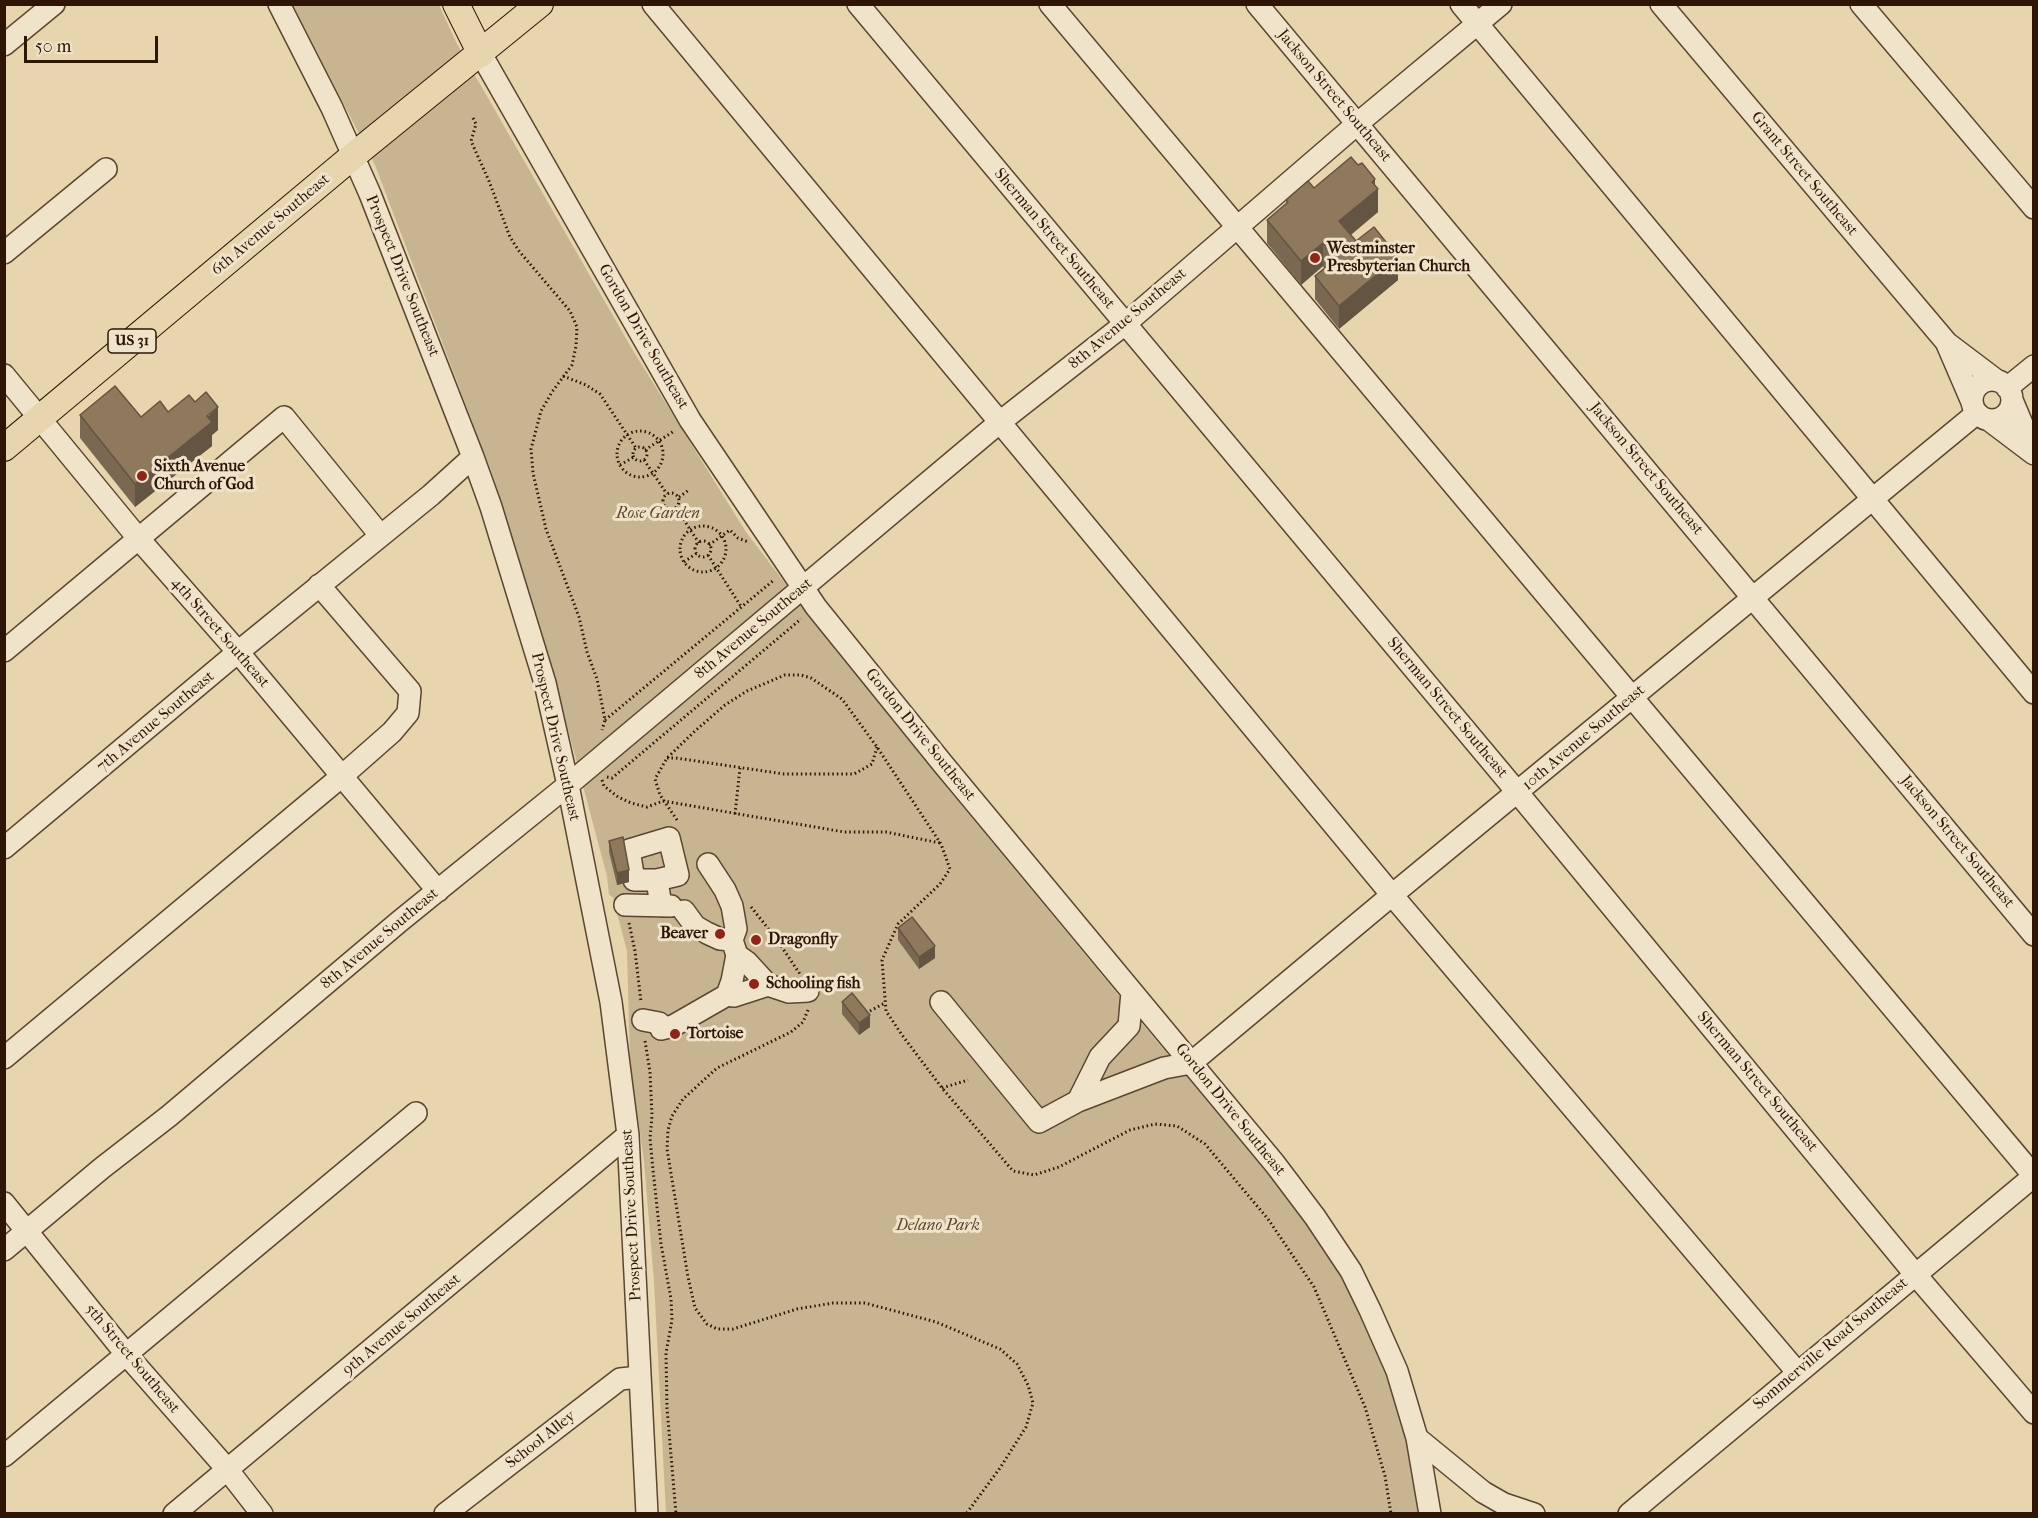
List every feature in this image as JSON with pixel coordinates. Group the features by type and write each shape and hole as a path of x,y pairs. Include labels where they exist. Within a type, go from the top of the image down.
{"main road":[{"name":"Gordon Drive Southeast","path":"456,4 481,54"},
{"name":"6th Avenue Southeast","path":"4,448 353,156 540,4"}],"street":[{"path":"4,45 54,4"},
{"name":"Prospect Drive Southeast","path":"279,4 332,108 373,200 491,507 545,683 568,785 611,1002 628,1135 647,1514"},
{"path":"653,4 1392,895 1798,1373"},
{"name":"Sherman Street Southeast","path":"858,4 1518,793 1915,1274 2034,1413"},
{"path":"1050,4 2033,1176"},
{"name":"Jackson Street Southeast","path":"1257,4 2034,935"},
{"path":"1461,4 2034,693"},
{"name":"8th Avenue Southeast","path":"4,1250 568,785 999,422 1125,324 1357,124 1501,4"},
{"name":"Grant Street Southeast","path":"1660,4 1947,343 2005,389 2034,453"},
{"path":"1861,4 2034,208"},
{"name":"Gordon Drive Southeast","path":"481,54 690,420 816,607 942,764 1302,1199 1351,1271 1397,1371 1417,1438 1430,1514"},
{"path":"4,253 106,169"},
{"name":"Grant Street Southeast","path":"1947,343 1979,412 2034,453"},
{"path":"2005,389 2034,366"},
{"name":"4th Street Southeast","path":"4,375 138,538 238,652 438,891"},
{"path":"1984,381 2005,389 2007,413 1996,420 1979,412 1975,390 1978,385 1984,381"},
{"name":"10th Avenue Southeast","path":"1191,1063 1979,412"},
{"path":"4,651 284,417 380,535"},
{"name":"7th Avenue Southeast","path":"4,848 319,585 431,495 473,457"},
{"path":"4,1058 342,776 392,732 408,713 410,691 319,585"},
{"path":"708,864 725,890 732,906 735,929 734,947 732,981 727,995"},
{"path":"657,880 672,908 694,926 734,947 768,985 789,992 808,991"},
{"path":"625,905 672,908"},
{"path":"650,1028 673,1026 700,999 734,996 768,985"},
{"path":"1078,1101 1100,1056 1129,1026 1132,992"},
{"path":"941,1002 1039,1122 1078,1101 1164,1068 1191,1063"},
{"path":"4,1456 416,1113"},
{"name":"9th Avenue Southeast","path":"174,1514 628,1135"},
{"name":"Sommerville Road Southeast","path":"1629,1514 2033,1176"},
{"name":"5th Street Southeast","path":"4,1203 126,1354 227,1468 262,1514"},
{"name":"School Alley","path":"445,1514 620,1379 640,1377"},
{"path":"1417,1438 1483,1492 1504,1504 1534,1514"}],"path":[{"path":"473,118 476,124 471,141 510,237 519,251 570,311 577,327 572,365 541,411 531,448 533,473 546,529 579,617 587,652 597,679 605,720 603,729 596,738"},
{"path":"563,376 586,385 600,394 636,448"},
{"path":"645,450 690,420"},
{"path":"634,431 648,432 659,441 663,447 662,462 653,474 638,477 624,471 616,452 618,445 627,434 634,431"},
{"path":"636,448 640,447 645,450"},
{"path":"636,448 633,453 634,457 638,461 644,460"},
{"path":"644,460 645,450"},
{"path":"620,465 634,457"},
{"path":"644,460 667,494"},
{"path":"679,497 689,490"},
{"path":"675,493 679,497 679,505 676,508 670,510 664,505 663,498 667,494 675,493"},
{"path":"642,520 664,505"},
{"path":"676,508 699,543"},
{"path":"704,526 717,531 722,536 726,550 725,557 716,568 702,572 689,568 684,562 681,556 681,541 690,530 704,526"},
{"path":"709,545 730,530 738,538 749,542 754,549"},
{"path":"697,554 702,557 708,555 711,550 709,545 699,543"},
{"path":"697,554 696,547 699,543"},
{"path":"684,562 697,554"},
{"path":"708,555 742,608"},
{"path":"605,720 774,580 770,571"},
{"path":"808,614 612,778 601,776 604,786 631,803 647,807 663,801 844,832 886,832 942,844"},
{"path":"680,825 663,801 655,779 667,758 725,705 747,691 785,675 801,675 811,678 842,699 942,844 950,869 940,884 898,924 882,960 886,1011 902,1035 942,1088 1013,1171 1034,1175 1059,1167 1130,1130 1155,1124 1177,1126 1205,1144 1268,1219 1314,1287 1365,1407 1385,1476 1391,1514"},
{"path":"667,758 784,774 854,774 872,764 877,747"},
{"path":"735,814 740,768"},
{"path":"750,905 804,978 811,1002 803,1022 791,1032 717,1068 683,1099 672,1116 668,1130 667,1149 695,1308 707,1324 717,1329 733,1329 797,1309 833,1303 865,1303 936,1322 1000,1349 1017,1364 1028,1385 1033,1403 1026,1427 1000,1468 966,1514"},
{"path":"861,1016 885,1003"},
{"path":"942,1088 969,1080"}],"green space":[{"name":"Delano Park","path":"293,5 439,5 457,44 632,349 746,532 948,789 1159,1044 1256,1155 1311,1226 1353,1293 1383,1357 1412,1458 1421,1513 666,1513 654,1281 644,1161 630,1062 627,951 613,898 609,894 607,876 558,692 491,471 375,165"}],"building":[{"path":"1351,157 1358,165 1362,163 1375,179 1372,182 1378,189 1339,221 1356,241 1374,227 1398,257 1339,306 1315,276 1336,259 1323,243 1301,261 1267,220 1308,181 1314,188"},
{"path":"115,386 141,417 160,401 168,412 189,395 195,402 206,392 218,407 207,416 212,422 135,484 80,415"},
{"path":"623,837 629,870 617,873 609,841"},
{"path":"912,917 935,946 919,957 898,928"},
{"path":"852,993 870,1015 859,1023 842,1002"}],"place":[{"name":"Westminster Presbyterian Church","path":"1315,258"},
{"name":"Sixth Avenue Church of God","path":"142,476"},
{"name":"Beaver","path":"720,934"},
{"name":"Dragonfly","path":"756,940"},
{"name":"Schooling fish","path":"754,984"},
{"name":"Tortoise","path":"675,1034"}],"park label":[{"name":"Rose Garden","path":"658,514"}]}
